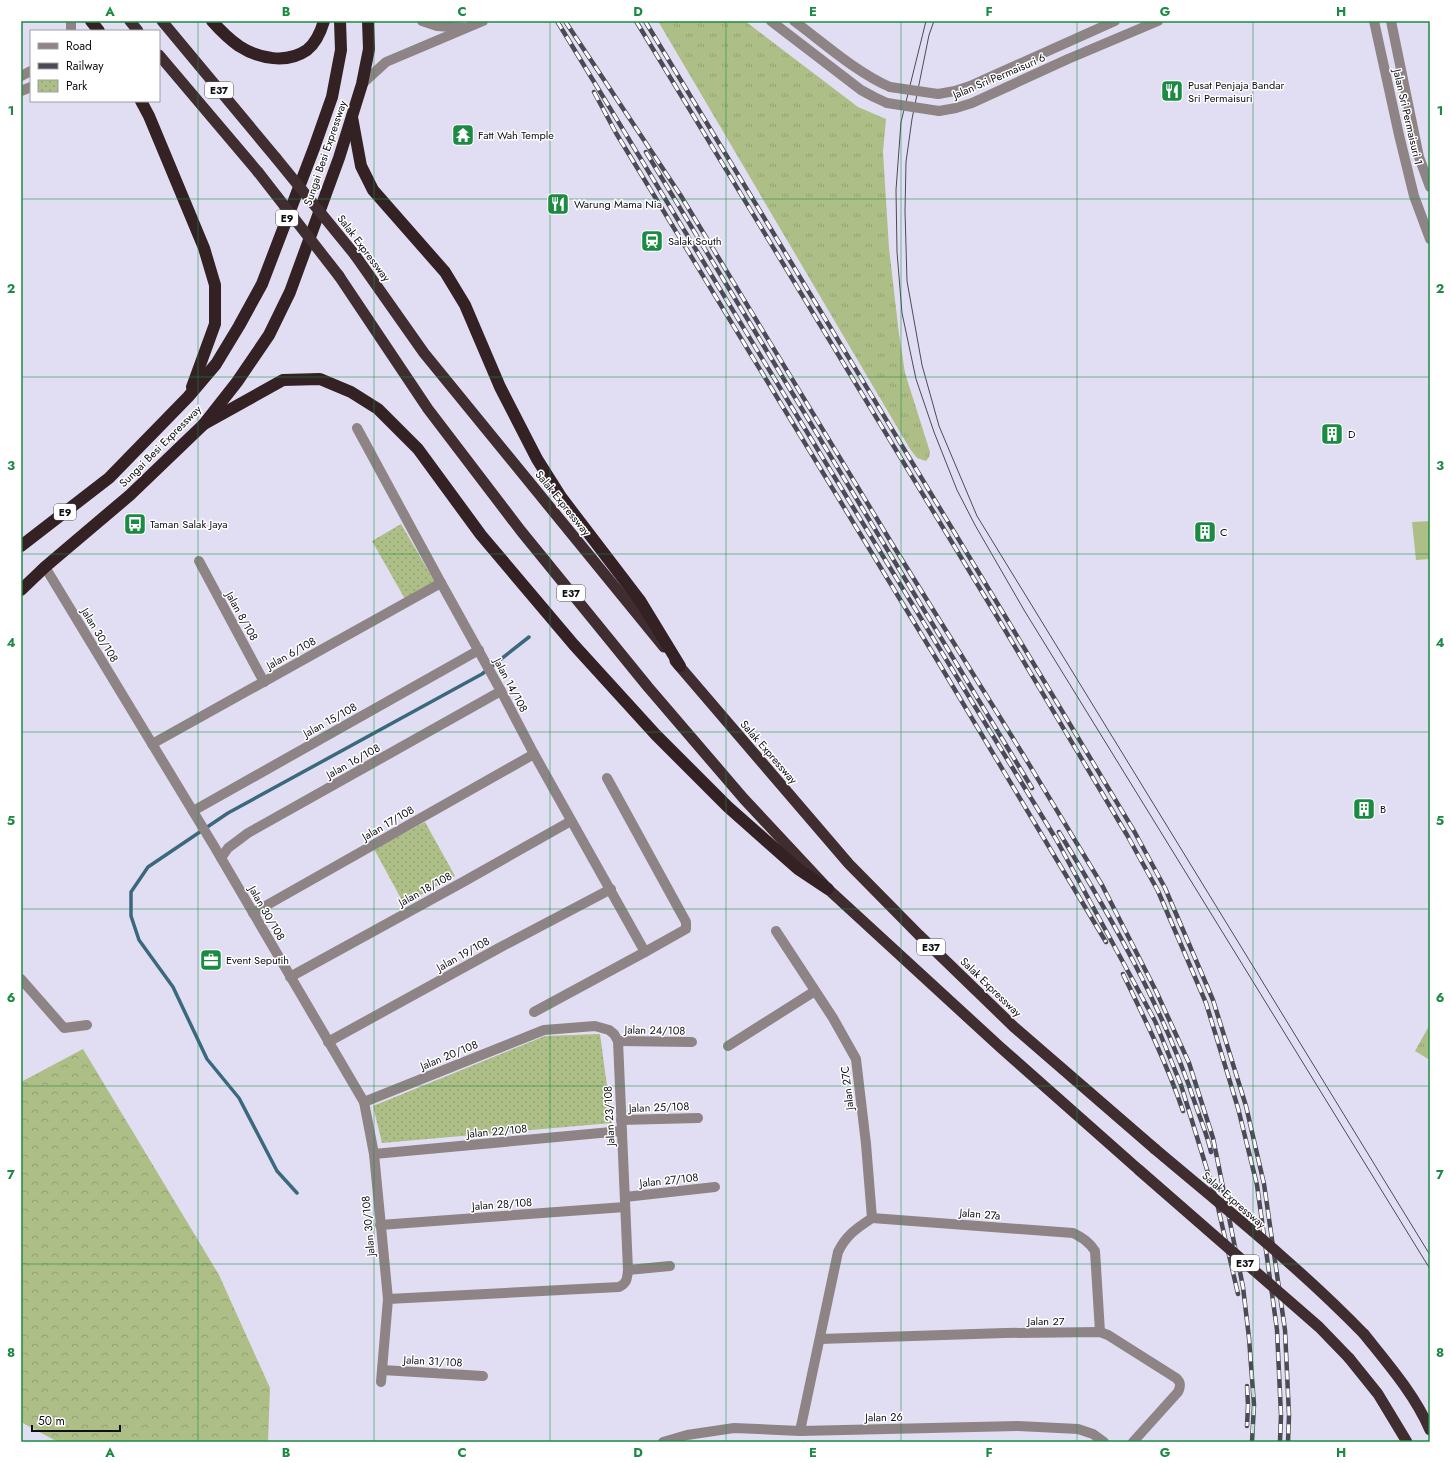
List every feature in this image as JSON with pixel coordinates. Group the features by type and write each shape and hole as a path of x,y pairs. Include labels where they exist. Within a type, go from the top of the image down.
{"highway":[{"path":"91,21 98,30"},
{"path":"130,21 137,30"},
{"name":"Salak Expressway","path":"162,21 355,255 424,353 680,666 849,864 919,935 1014,1027 1339,1308 1364,1334 1394,1371 1424,1415 1430,1430"},
{"path":"212,21 240,46 265,58 288,58 307,50 320,34 324,21"},
{"name":"Sungai Besi Expressway","path":"21,546 109,478 188,397 216,364 262,284 314,148 332,97 341,50 340,21"},
{"name":"Sungai Besi Expressway","path":"21,590 45,567 130,495 204,424 237,382 269,335 290,292 339,158 362,84 369,49 368,21"},
{"name":"E37","path":"160,56 258,172 339,276 428,409 521,531 648,688 744,799 828,889 1000,1047 1320,1327 1349,1358 1378,1394 1407,1442"},
{"path":"142,102 149,116 204,248 215,285 216,324 188,397"},
{"path":"352,116 361,166 373,190 445,272 465,305 500,388 537,459 561,497 641,602 680,666"},
{"path":"204,424 283,380 320,378 352,392 378,410 418,449 481,535 574,645 656,735 728,807 798,869 828,889"}],"street":[{"path":"422,21 437,26 466,28"},
{"path":"362,84 386,62 483,21"},
{"name":"Jalan Sri Permaisuri 6","path":"771,21 861,90 874,97 887,103 939,111 972,103 1068,59 1158,21"},
{"name":"Jalan Sri Permaisuri 6","path":"794,21 864,74 877,82 890,87 938,94 955,91 970,86 1115,21"},
{"name":"Jalan Sri Permaisuri 1","path":"1374,21 1398,135 1414,196 1430,239"},
{"name":"Jalan Sri Permaisuri 1","path":"1391,21 1419,157 1430,187"},
{"path":"21,76 30,72"},
{"path":"21,92 30,88"},
{"path":"135,102 149,116"},
{"name":"Jalan 14/108","path":"357,428 501,690 534,754 645,952"},
{"name":"Jalan 8/108","path":"198,561 264,682"},
{"name":"Jalan 30/108","path":"45,567 214,846 364,1102 374,1154 388,1299 382,1382"},
{"name":"Jalan 6/108","path":"152,744 441,583"},
{"name":"Jalan 15/108","path":"194,813 479,650"},
{"name":"Jalan 16/108","path":"221,858 228,848 248,833 501,690"},
{"name":"Jalan 17/108","path":"253,913 534,754"},
{"path":"534,1012 686,929 686,922 607,778"},
{"name":"Jalan 18/108","path":"290,977 571,821"},
{"name":"Jalan 19/108","path":"328,1042 610,889"},
{"name":"Jalan 27C","path":"776,931 833,1018 856,1059 866,1144 872,1218"},
{"path":"21,979 64,1028 87,1025"},
{"path":"728,1046 815,991"},
{"name":"Jalan 20/108","path":"364,1102 544,1030 595,1026 609,1030 618,1041"},
{"name":"Jalan 24/108","path":"618,1041 692,1042"},
{"name":"Jalan 23/108","path":"618,1041 628,1270"},
{"name":"Jalan 25/108","path":"621,1120 698,1118"},
{"name":"Jalan 22/108","path":"374,1154 622,1131"},
{"name":"Jalan 27/108","path":"625,1202 715,1187"},
{"name":"Jalan 28/108","path":"380,1225 625,1202"},
{"path":"800,1431 838,1252 843,1242 852,1232 872,1218"},
{"name":"Jalan 27a","path":"872,1218 1074,1233 1090,1244 1095,1251 1100,1332"},
{"path":"388,1299 619,1287 624,1285 627,1280 628,1270 670,1266"},
{"name":"Jalan 27","path":"820,1340 1005,1333 1100,1332 1108,1335 1180,1381 1181,1387 1178,1392 1133,1442"},
{"name":"Jalan 31/108","path":"382,1370 483,1376"},
{"name":"Jalan 26","path":"663,1442 687,1436 734,1428 800,1431 1018,1426 1078,1429 1093,1434 1104,1442"}],"green space":[{"path":"658,21 745,21 858,107 886,119 883,152 889,248 899,334 905,373 930,452 926,461 917,458 910,449"},
{"path":"1430,521 1430,559 1416,560 1412,522"},
{"path":"401,524 435,582 405,599 372,541"},
{"path":"425,822 455,876 404,904 374,849"},
{"path":"1430,1024 1430,1060 1415,1051"},
{"path":"600,1034 612,1123 382,1143 373,1106 545,1036"},
{"path":"83,1049 219,1275 270,1388 268,1442 58,1442 21,1422 21,1082"}],"waterway":[{"path":"297,1193 277,1171 239,1098 207,1059 173,987 139,940 131,916 131,892 148,867 228,813 482,674 529,637"}],"tram line":[{"path":"926,21 901,122 896,190 897,252 902,313 916,379 934,432 957,490 975,525 1024,610 1430,1269"},
{"path":"934,21 929,35 912,119 906,162 905,211 907,281 922,365 939,426 977,516 1430,1255"}],"railway":[{"path":"557,21 1056,839 1155,1021 1181,1085 1216,1199 1238,1294"},
{"path":"565,21 681,196 894,547 1024,756 1102,885 1156,991 1189,1063 1213,1138 1243,1287 1249,1338 1254,1405 1252,1442"},
{"path":"636,21 999,620 1127,835 1158,891 1206,1003 1238,1108 1257,1185 1277,1330 1281,1415 1280,1442"},
{"path":"645,21 1134,831 1165,888 1213,1000 1246,1106 1264,1184 1285,1330 1289,1415 1288,1442"},
{"path":"594,92 616,133 937,660 1106,942"},
{"path":"646,152 1032,788"},
{"path":"1059,832 1117,931 1153,1000 1169,1034 1183,1070 1211,1152"},
{"path":"1123,974 1163,1059 1183,1111"},
{"path":"1247,1386 1247,1426"}],"place":[{"name":"Pusat Penjaja Bandar Sri Permaisuri","path":"1172,91"},
{"name":"Fatt Wah Temple","path":"463,135"},
{"name":"Warung Mama Nia","path":"558,204"},
{"name":"Salak South","path":"652,241"},
{"name":"D","path":"1332,434"},
{"name":"Taman Salak Jaya","path":"135,524"},
{"name":"C","path":"1205,532"},
{"name":"B","path":"1364,809"},
{"name":"Event Seputih","path":"211,960"}]}
